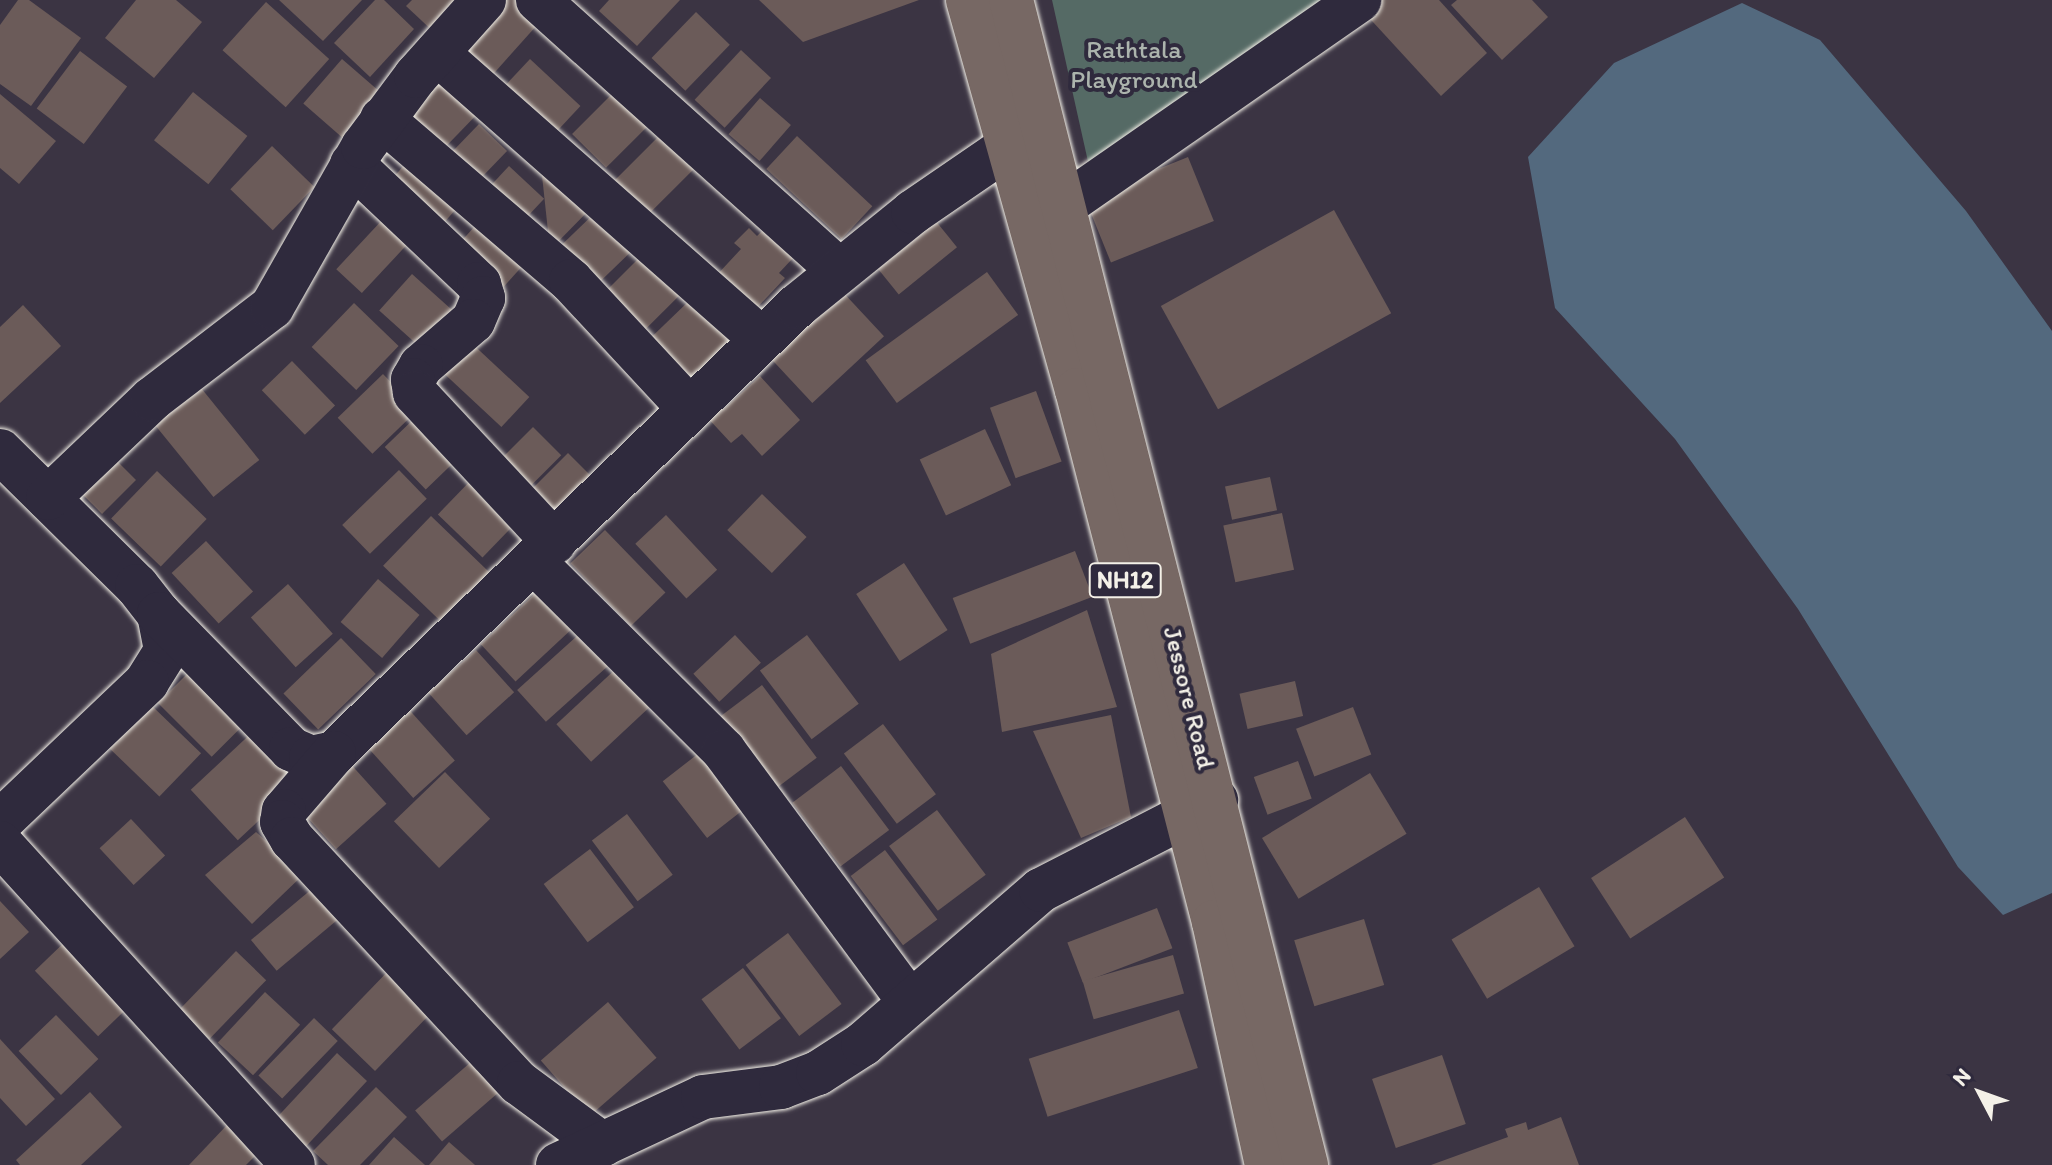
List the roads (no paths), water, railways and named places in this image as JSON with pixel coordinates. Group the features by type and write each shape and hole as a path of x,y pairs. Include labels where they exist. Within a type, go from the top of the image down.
{"highway":[{"name":"NH12","path":"968,0 1200,809 1267,1165"},
{"name":"Jessore Road","path":"1011,0 1063,206 1200,809 1306,1165"}],"street":[{"path":"48,498 152,399 272,307 352,164 382,119 484,0"},
{"path":"538,0 839,270"},
{"path":"1063,206 1359,0"},
{"path":"437,53 761,339"},
{"path":"382,119 571,281 689,408"},
{"path":"603,1145 519,1083 292,839 282,822 284,811 334,753 761,339 839,270 913,212 1011,145"},
{"path":"352,164 479,284 483,298 473,321 421,366 413,380 415,393 543,552 724,751 910,1002"},
{"path":"3,459 48,498 291,749 311,758 334,753"},
{"path":"0,822 147,682 166,651 159,614"},
{"path":"558,1165 703,1097 781,1087 818,1073 863,1044 1041,890 1200,809"},
{"path":"0,843 293,1165"}],"water":[{"path":"1742,3 1820,40 1966,211 2052,331 2052,893 2003,915 1958,867 1798,609 1675,439 1555,308 1528,157 1614,63"}],"park label":[{"name":"Rathtala Playground","path":"1134,65"}]}
